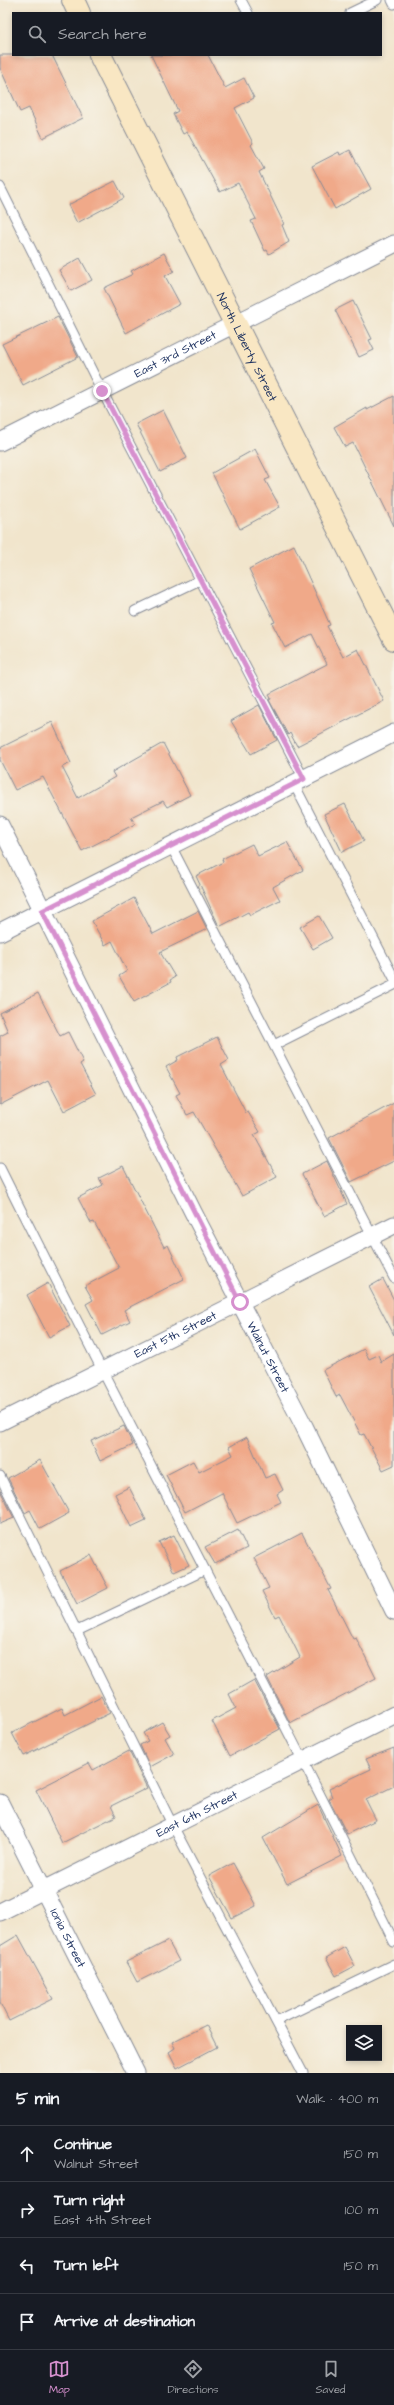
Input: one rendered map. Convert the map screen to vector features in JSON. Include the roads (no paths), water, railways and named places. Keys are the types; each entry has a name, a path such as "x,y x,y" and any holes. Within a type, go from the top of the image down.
{"street":[{"path":"73,0 79,12"},
{"name":"North Liberty Street","path":"100,56 394,639"},
{"name":"East 3rd Street","path":"0,442 394,244"},
{"path":"0,932 394,733"},
{"name":"Walnut Street","path":"0,825 42,911 304,1426 394,1611"},
{"name":"East 5th Street","path":"0,1422 394,1225"},
{"name":"East 6th Street","path":"0,1912 394,1715"},
{"name":"Ionia Street","path":"0,1803 136,2073"}],"lane":[{"path":"242,0 248,12"},
{"path":"352,12 377,0"},
{"path":"392,0 394,4"},
{"path":"1,193 200,580 394,978"},
{"path":"135,611 200,580"},
{"path":"171,846 394,1278"},
{"path":"274,1045 394,985"},
{"path":"0,1168 3,1183 304,1760 394,1942"},
{"path":"0,1476 173,1826 303,2073"},
{"path":"77,1631 205,1570"},
{"path":"276,2021 394,1964"}]}
